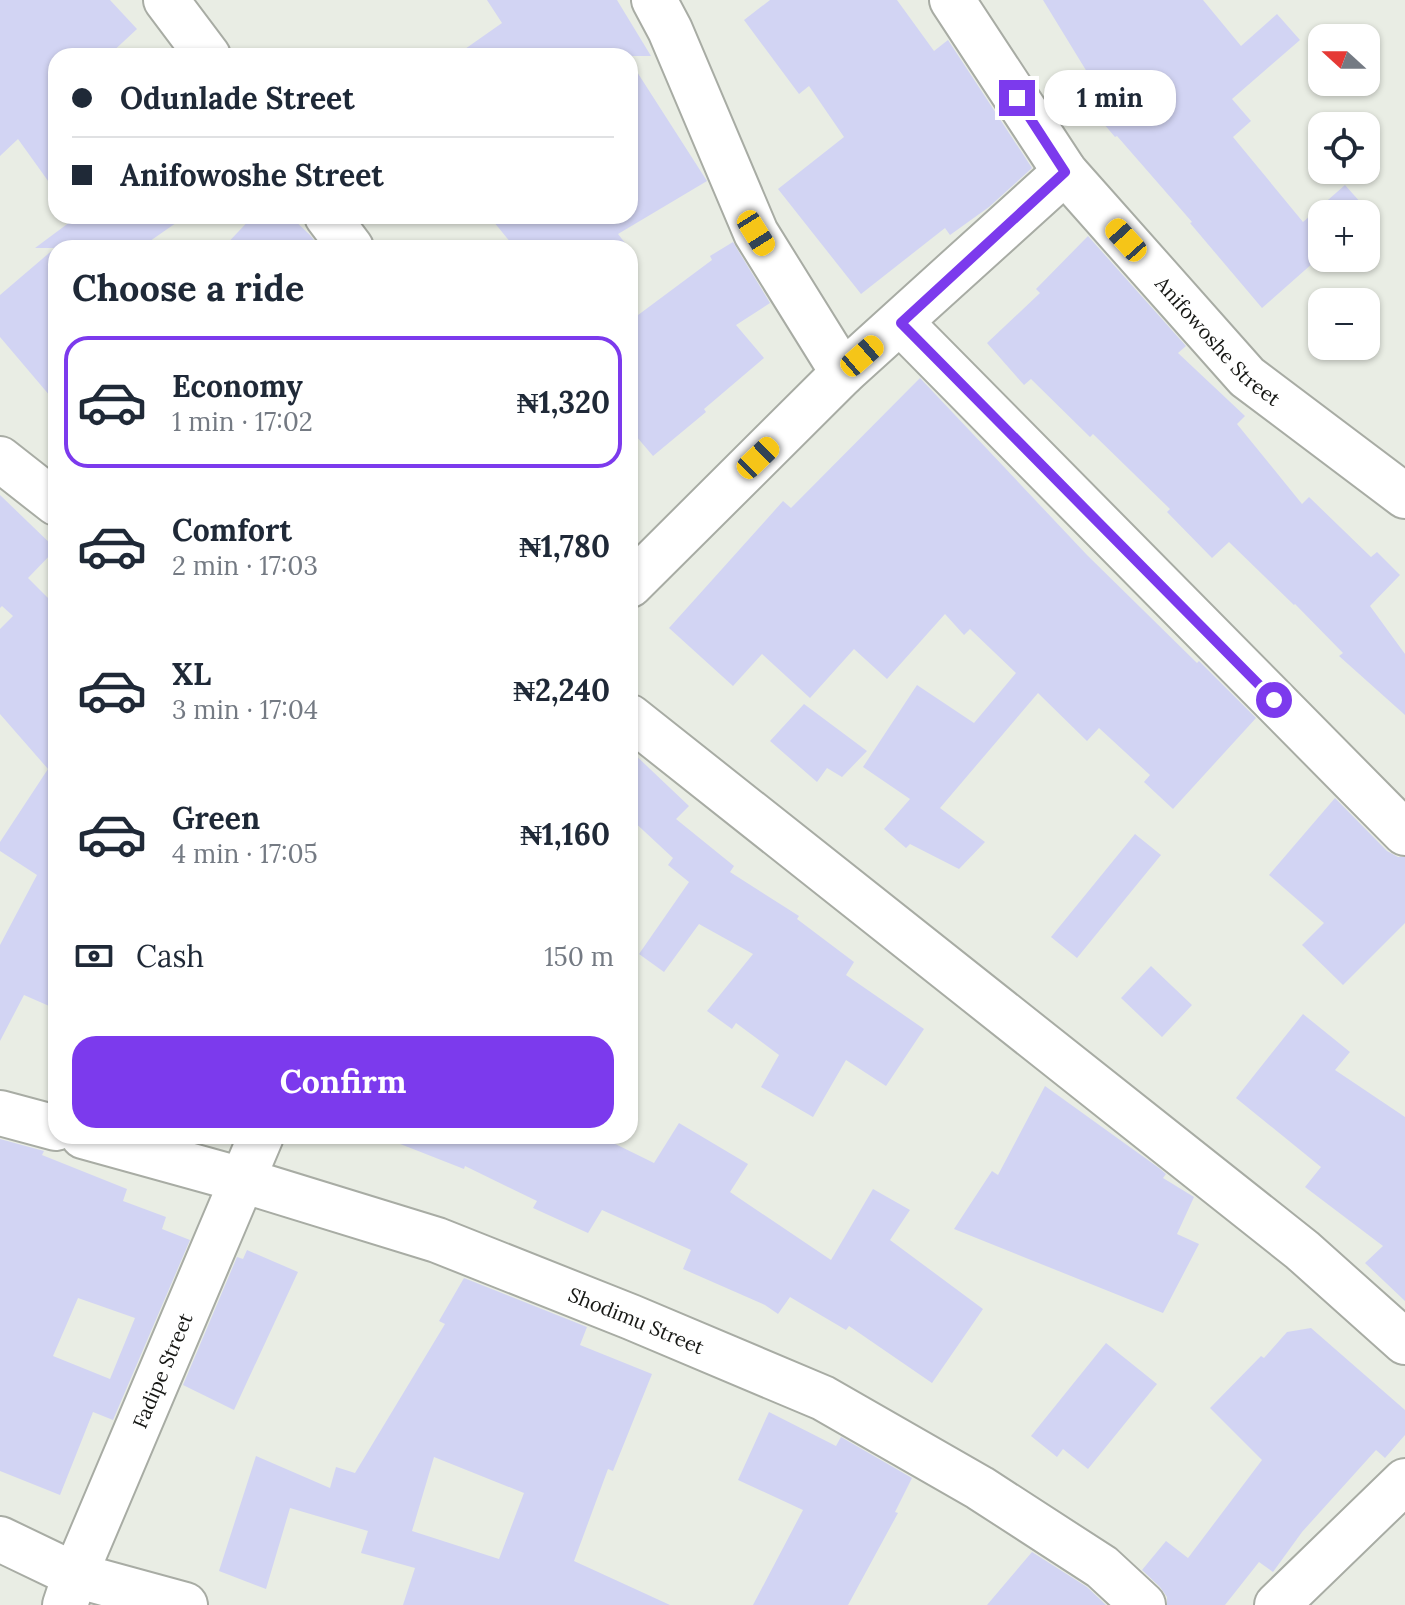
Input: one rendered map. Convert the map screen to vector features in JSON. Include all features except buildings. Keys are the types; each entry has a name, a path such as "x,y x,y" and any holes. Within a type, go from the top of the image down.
{"street":[{"path":"166,0 202,48"},
{"path":"654,0 670,30 756,233 843,373"},
{"name":"Anifowoshe Street","path":"952,0 1065,172 1247,377 1405,496"},
{"path":"638,577 843,373 1065,172"},
{"path":"901,323 1405,833"},
{"path":"0,459 48,497"},
{"path":"638,723 1302,1250 1405,1342"},
{"path":"0,1113 48,1126"},
{"name":"Shodimu Street","path":"112,1144 437,1240 823,1398 980,1488 1102,1567 1143,1605"},
{"name":"Fadipe Street","path":"70,1590 258,1144"},
{"path":"1277,1605 1405,1481"},
{"path":"0,1539 70,1590 185,1605"}],"route":[{"path":"1017,98 1065,172 901,323 1274,700"}]}
